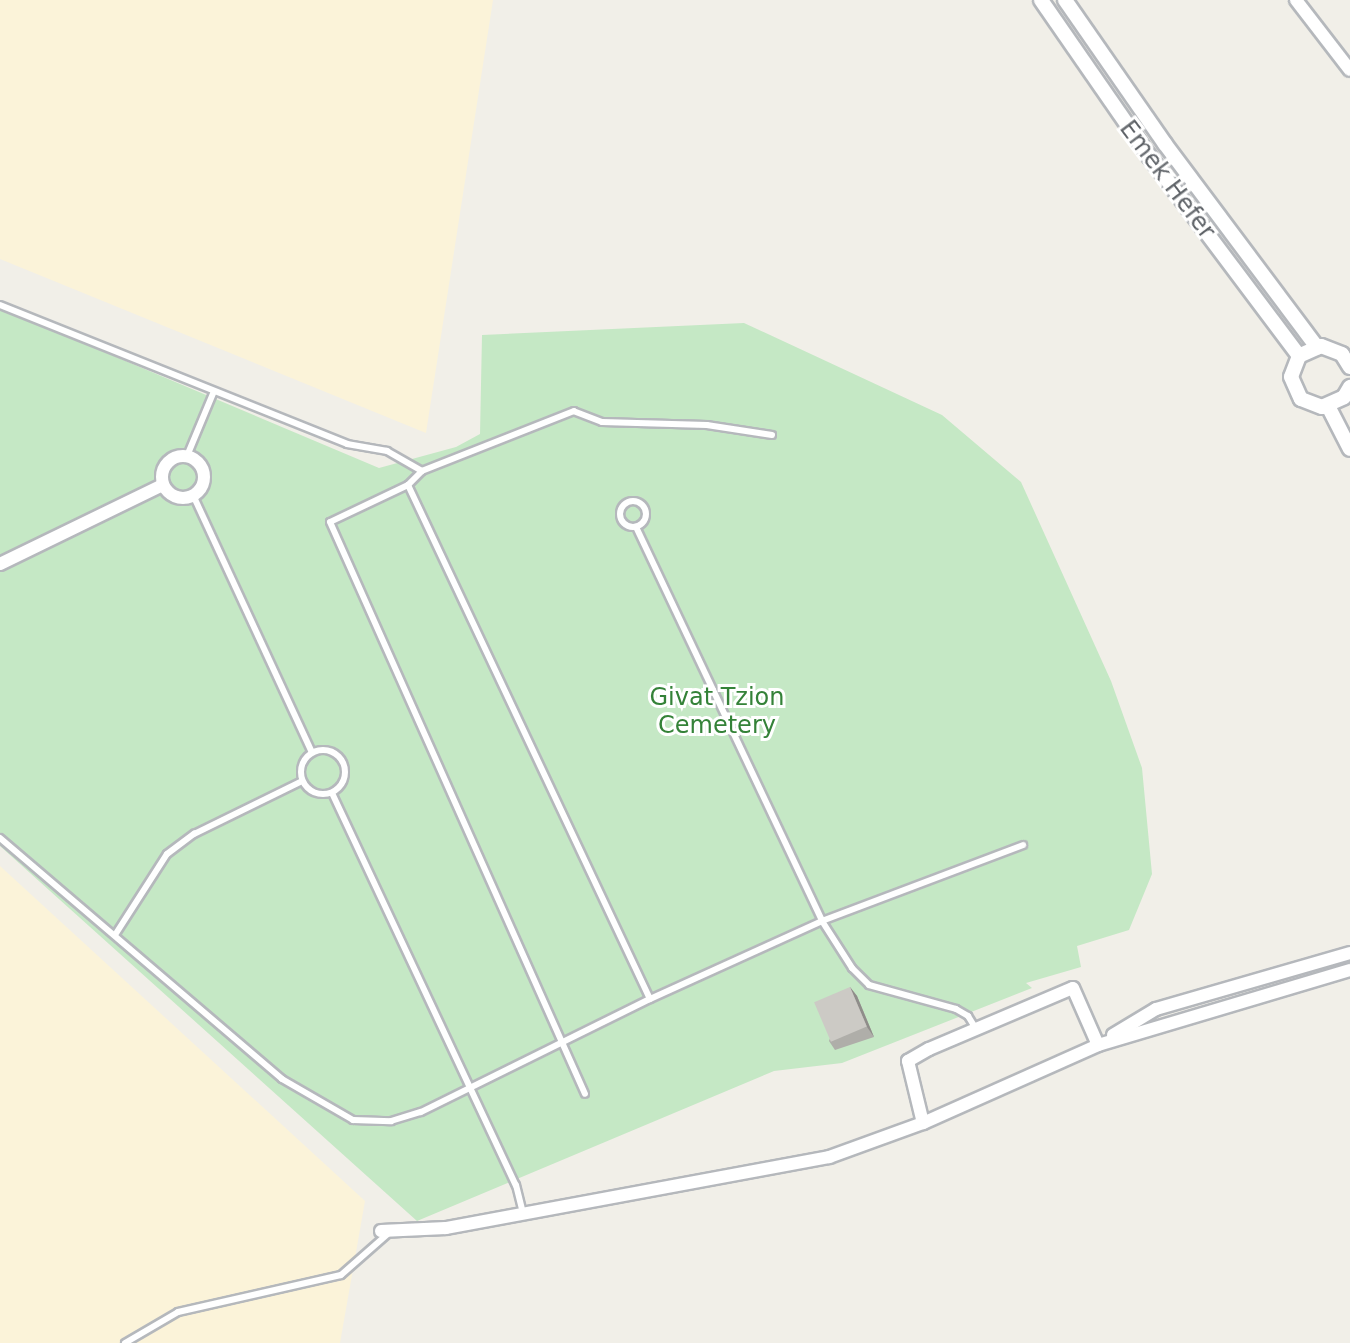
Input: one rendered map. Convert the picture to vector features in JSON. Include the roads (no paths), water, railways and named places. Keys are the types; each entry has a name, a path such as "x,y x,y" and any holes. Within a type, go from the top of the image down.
{"street":[{"name":"Emek Hefer","path":"1041,0 1149,156 1299,356"},
{"name":"Emek Hefer","path":"1065,0 1165,144 1317,347"},
{"path":"1296,0 1350,70"},
{"path":"1347,357 1317,347 1299,356 1291,377 1294,389 1311,405 1328,406 1348,395"},
{"path":"1328,406 1350,449"},
{"path":"187,456 199,463 204,475 193,495 172,495 163,485 167,461 187,456"},
{"path":"0,564 163,485"},
{"path":"1098,1045 1156,1009 1350,953"},
{"path":"386,1231 446,1228 829,1157 923,1123 1098,1045 1350,970"},
{"path":"923,1123 908,1061 976,1029 1073,988 1098,1045"}],"lane":[{"path":"0,305 347,444 387,451 422,471"},
{"path":"187,456 214,391"},
{"path":"585,1094 330,523 408,485 422,471 574,411 602,422 707,425 772,435"},
{"path":"408,485 650,999"},
{"path":"193,495 312,752"},
{"path":"630,502 641,504 646,510 643,522 636,527 627,525 620,515 630,502"},
{"path":"636,527 822,921 852,968 869,985 956,1009 968,1016 976,1029"},
{"path":"326,750 343,763 342,783 332,793 314,793 302,781 300,768 312,752 326,750"},
{"path":"115,935 167,854 194,834 302,781"},
{"path":"332,793 516,1185 523,1214"},
{"path":"0,838 282,1079 353,1121 391,1121 471,1090 650,999 822,921 1023,845"},
{"path":"125,1343 178,1312 341,1275 386,1231"}],"park label":[{"name":"Givat Tzion Cemetery","path":"717,712"}]}
